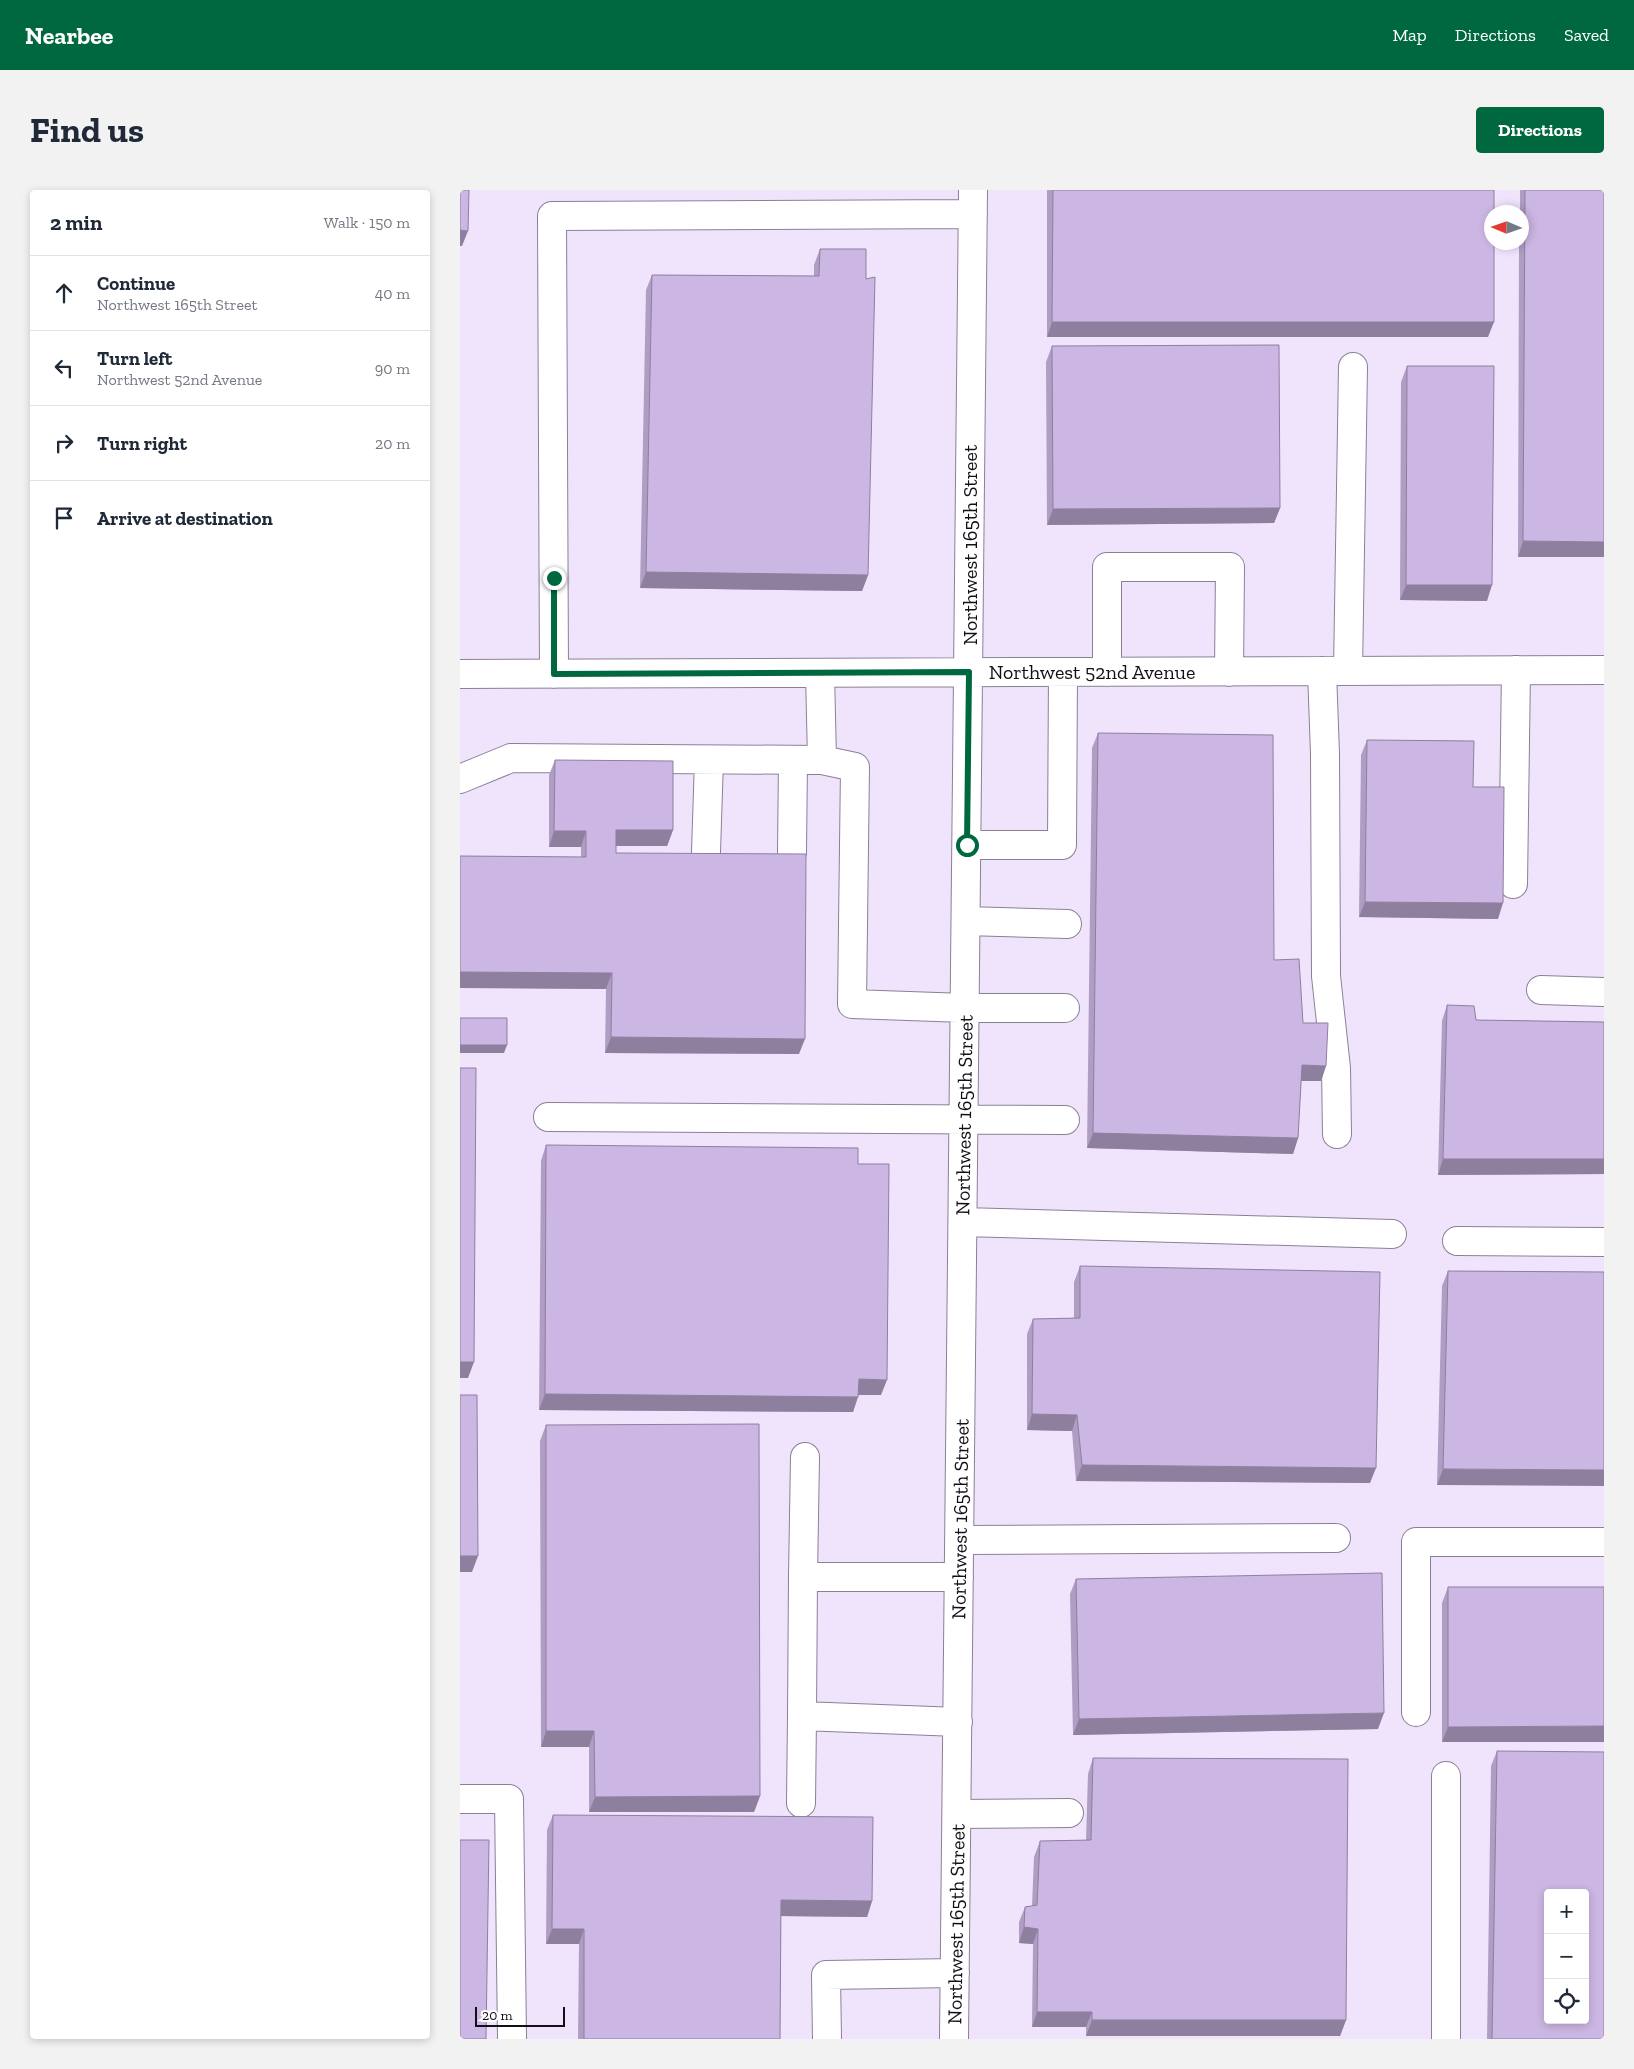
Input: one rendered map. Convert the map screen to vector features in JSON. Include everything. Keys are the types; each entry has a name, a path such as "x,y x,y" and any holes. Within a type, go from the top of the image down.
{"street":[{"name":"Northwest 165th Street","path":"954,2039 973,202"},
{"path":"554,674 552,216 973,202"},
{"path":"1337,1134 1336,1068 1326,976 1325,754 1335,671 1353,367"},
{"path":"1106,672 1107,566 1230,567 1230,672"},
{"path":"1513,884 1516,670"},
{"name":"Northwest 52nd Avenue","path":"460,674 1604,670"},
{"path":"967,845 1062,845 1062,672"},
{"path":"820,673 822,760"},
{"path":"460,778 511,758 822,760 855,766 852,1004 965,1008 1065,1008"},
{"path":"706,852 709,760"},
{"path":"792,852 793,760"},
{"path":"966,921 1067,924"},
{"path":"1541,990 1604,992"},
{"path":"548,1117 1065,1120"},
{"path":"963,1222 1392,1234"},
{"path":"1458,1241 1604,1242"},
{"path":"801,1803 802,1577 805,1457"},
{"path":"960,1540 1336,1538"},
{"path":"1416,1712 1416,1542 1604,1542"},
{"path":"802,1577 960,1577"},
{"path":"802,1716 958,1722"},
{"path":"1446,1776 1446,2039"},
{"path":"460,1799 510,1799 512,2039"},
{"path":"957,1814 1069,1813"},
{"path":"827,2039 826,1975 955,1973"}],"building":[{"path":"460,190 469,190 468,231 460,230"},
{"path":"1053,190 1494,190 1494,205 1484,205 1484,250 1494,250 1494,322 1052,322"},
{"path":"1525,190 1604,190 1604,542 1523,541 1525,250 1529,250 1529,205 1525,205"},
{"path":"820,249 866,249 866,279 875,277 868,575 646,572 652,275 819,276"},
{"path":"1279,345 1280,508 1053,509 1052,346"},
{"path":"1407,366 1494,366 1492,585 1406,585"},
{"path":"1098,733 1273,735 1274,960 1299,959 1303,1023 1328,1023 1326,1066 1302,1065 1298,1138 1093,1133"},
{"path":"1367,740 1474,741 1473,787 1504,787 1503,903 1365,902"},
{"path":"555,760 673,761 673,830 616,830 616,853 806,854 805,1039 611,1037 612,973 460,972 460,856 586,857 586,831 554,831"},
{"path":"1447,1005 1474,1006 1476,1020 1604,1022 1604,1159 1443,1159"},
{"path":"460,1018 507,1018 507,1045 460,1045"},
{"path":"460,1068 476,1068 474,1362 460,1362"},
{"path":"546,1145 858,1148 858,1164 889,1164 887,1380 859,1379 858,1397 545,1394"},
{"path":"1080,1266 1380,1272 1376,1468 1082,1465 1077,1415 1032,1414 1033,1319 1080,1318"},
{"path":"1448,1271 1604,1272 1604,1470 1443,1469"},
{"path":"460,1395 477,1395 478,1556 460,1556"},
{"path":"759,1424 760,1796 595,1797 594,1731 546,1731 546,1425"},
{"path":"1382,1573 1384,1713 1079,1719 1076,1579"},
{"path":"1448,1587 1604,1587 1604,1726 1448,1727"},
{"path":"1497,1751 1604,1752 1604,2039 1492,2039"},
{"path":"1093,1758 1348,1759 1346,2020 1092,2020 1092,2012 1037,2012 1038,1929 1024,1927 1025,1907 1037,1905 1040,1841 1091,1840"},
{"path":"553,1815 873,1817 872,1901 781,1900 780,2039 584,2039 584,1929 552,1929"},
{"path":"460,1840 489,1840 486,2039 460,2039"}],"route":[{"path":"554,578 554,674 969,672 967,845"}]}
